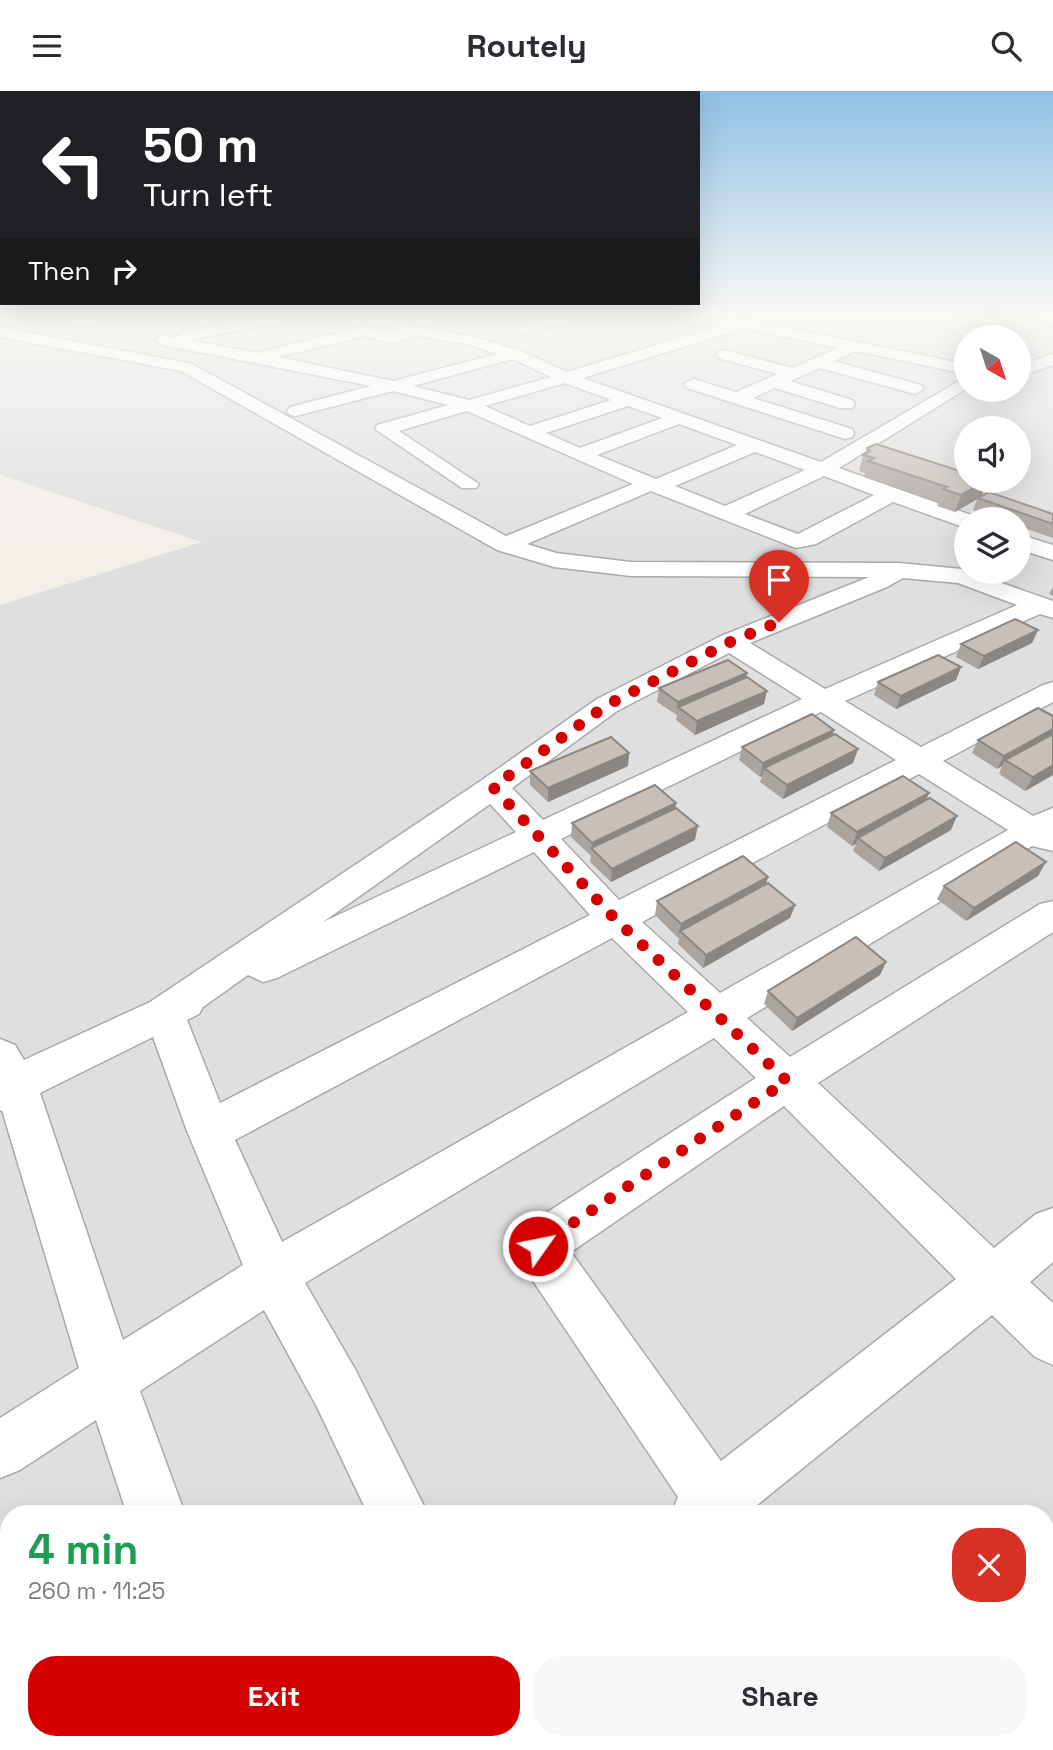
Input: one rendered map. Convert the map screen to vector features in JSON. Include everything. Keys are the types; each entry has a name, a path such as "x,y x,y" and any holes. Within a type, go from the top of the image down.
{"street":[{"path":"235,394 505,545 554,560 631,569 899,570 962,576 1046,607"},
{"path":"296,411 361,394"},
{"path":"427,394 468,405 579,455 796,541 808,539 892,494"},
{"path":"469,484 384,429 508,394"},
{"path":"607,394 954,517"},
{"path":"731,394 845,433"},
{"path":"740,397 746,394"},
{"path":"815,394 846,404"},
{"path":"726,514 823,469 946,394"},
{"path":"530,432 625,401"},
{"path":"579,455 677,419"},
{"path":"505,545 754,445"},
{"path":"1031,545 1053,553"},
{"path":"164,1013 493,787 607,705 730,642 878,582 899,570"},
{"path":"153,1505 5,1078 164,1013 540,837 823,700 1046,607"},
{"path":"730,642 920,761 1046,831"},
{"path":"209,1131 1053,691"},
{"path":"493,787 615,919 995,1280 1053,1339"},
{"path":"0,1450 272,1275 716,1016 1046,831"},
{"path":"707,1505 538,1246 787,1081 1053,913"},
{"path":"164,1013 209,1131 272,1275 336,1388 394,1505"},
{"path":"711,1505 1053,1231"}],"shaded area":[{"path":"0,394 954,394 954,403 1031,403 1031,394 1053,394 1053,1505 0,1505 0,605 202,542 0,475"}],"building":[{"path":"876,444 954,469 954,493 943,489 947,487 868,461 874,458 863,455 870,451 867,448"},
{"path":"992,493 1053,514 1053,524 1031,516 1031,507 1004,507 978,498"},
{"path":"1015,619 1038,630 984,656 961,644"},
{"path":"938,655 961,667 901,696 878,682"},
{"path":"728,660 747,673 678,702 659,688"},
{"path":"747,677 767,691 697,721 678,707"},
{"path":"1038,708 1053,716 1053,729 1004,756 978,740"},
{"path":"812,714 834,730 763,763 742,747"},
{"path":"835,734 858,749 787,785 764,768"},
{"path":"1053,734 1053,765 1033,777 1005,760"},
{"path":"611,737 629,753 548,788 530,771"},
{"path":"903,776 929,793 857,832 831,813"},
{"path":"655,785 676,803 592,843 572,823"},
{"path":"930,798 957,816 885,858 858,838"},
{"path":"676,808 698,826 612,869 591,848"},
{"path":"1016,842 1046,862 974,908 944,886"},
{"path":"743,856 768,877 681,924 657,901"},
{"path":"768,883 795,905 706,955 680,931"},
{"path":"856,937 886,962 797,1018 768,991"}],"route":[{"path":"538,1246 787,1081 615,919 493,787 607,705 730,642 779,622"}]}
